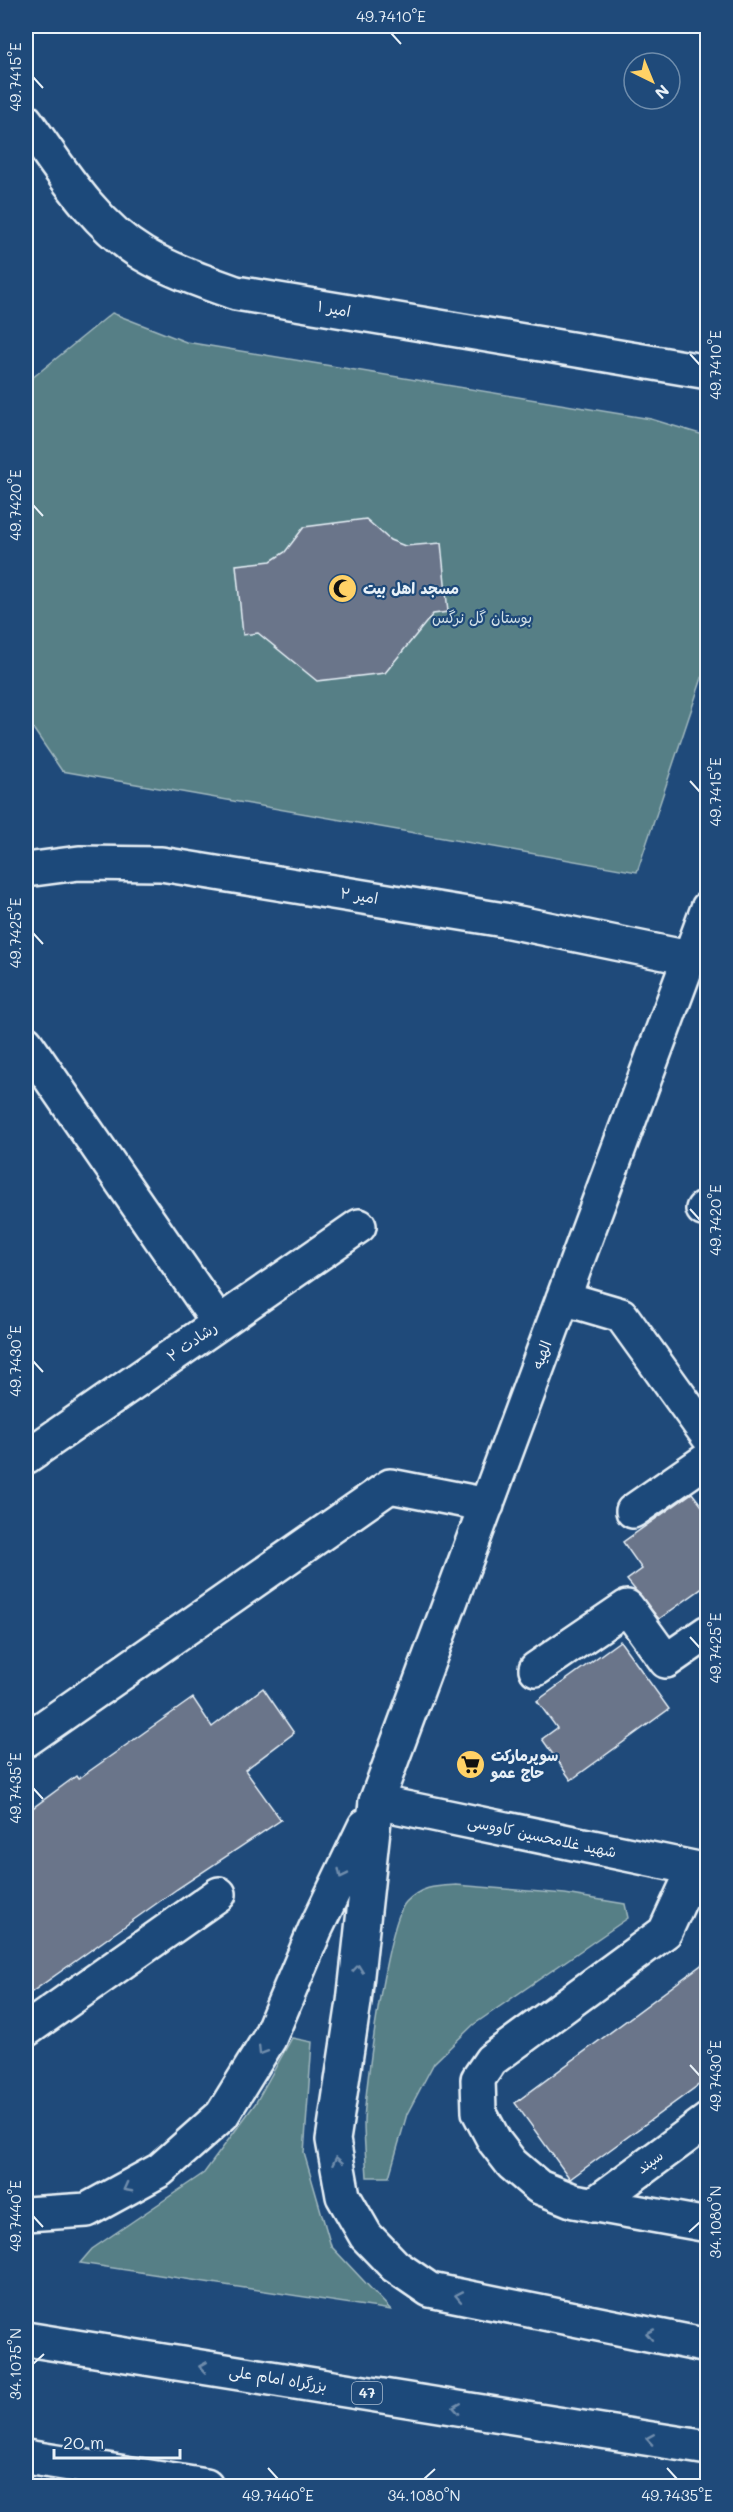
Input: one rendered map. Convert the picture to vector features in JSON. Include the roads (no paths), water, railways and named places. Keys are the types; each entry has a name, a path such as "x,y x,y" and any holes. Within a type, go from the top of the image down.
{"main road":[{"name":"امیر ۱","path":"26,121 104,224 142,254 192,277 236,293 708,372"},
{"name":"امیر ۲","path":"26,870 79,863 160,864 504,920 689,958"},
{"name":"الهیه","path":"376,1802 708,908"},
{"path":"26,1042 219,1323"},
{"name":"رشادت ۲","path":"26,1457 358,1226"},
{"path":"563,1298 621,1315 702,1417"},
{"path":"633,1511 708,1458"},
{"path":"26,1740 390,1486 487,1505"},
{"path":"536,1669 627,1607 666,1661 708,1632"},
{"path":"26,2214 87,2210 160,2170 222,2115 269,2039 315,1930 376,1802"},
{"path":"376,1802 354,2002 333,2140 343,2196 366,2236 395,2266 430,2290 708,2346"},
{"name":"شهید غلامحسین کاووسی","path":"376,1802 701,1870"},
{"path":"701,1870 665,1932 491,2060 478,2079 479,2112 495,2142 512,2164 539,2187 574,2201 708,2225"},
{"path":"26,2030 219,1894"},
{"name":"سپند","path":"593,2205 708,2120"},
{"name":"بزرگراه امام علی","path":"26,2339 708,2448"},
{"path":"26,2457 206,2487"}],"place":[{"name":"مسجد اهل بیت","path":"342,589"},
{"name":"سوپرمارکت حاج عمو","path":"470,1765"}],"park label":[{"name":"بوستان گل نرگس","path":"482,618"}]}
